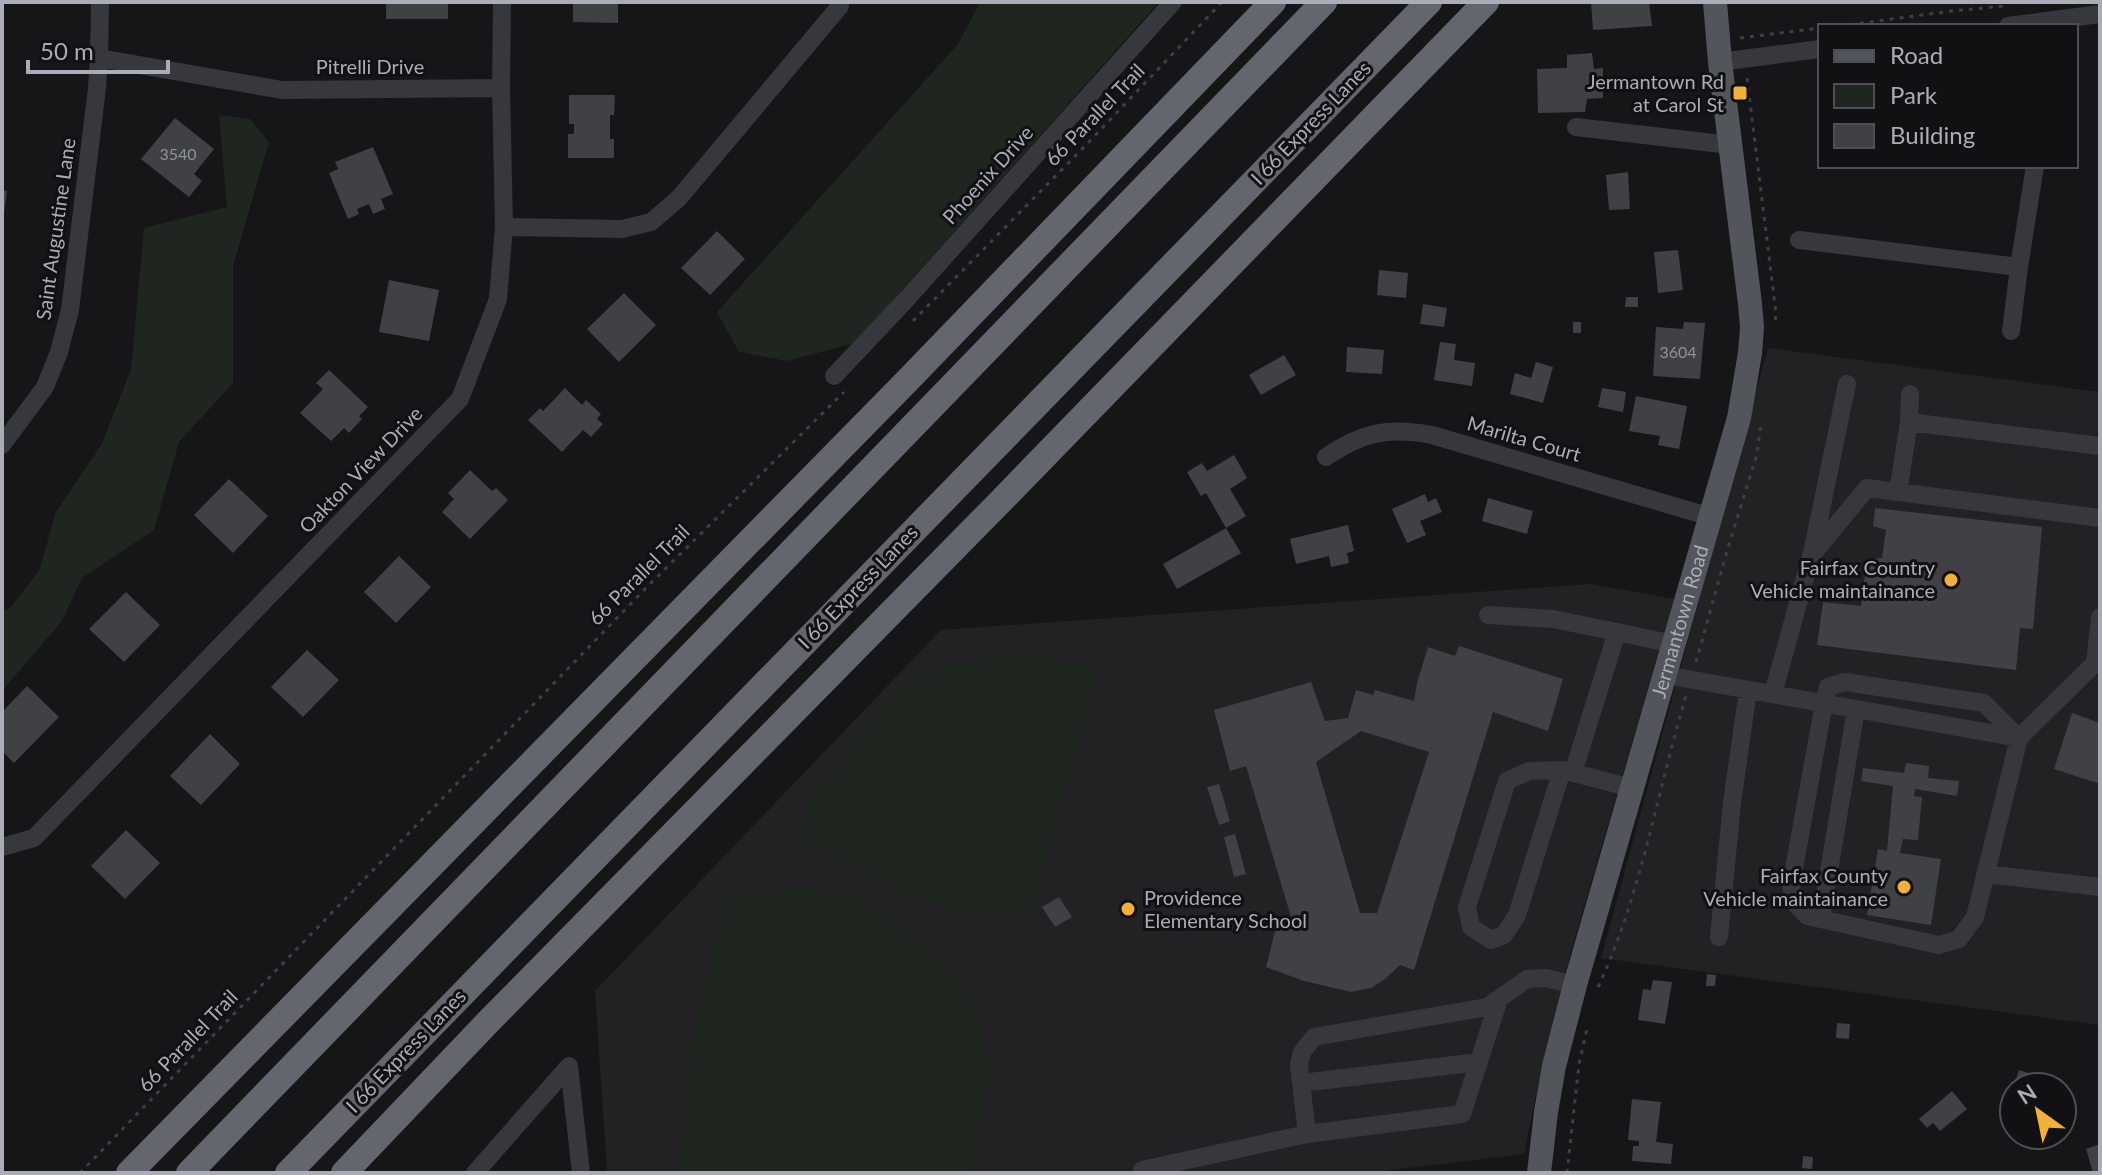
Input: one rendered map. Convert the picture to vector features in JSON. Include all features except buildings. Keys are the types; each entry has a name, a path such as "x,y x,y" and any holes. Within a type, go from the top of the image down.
{"highway":[{"path":"129,1173 907,381 1273,2"},
{"path":"189,1173 1324,2"},
{"name":"I 66 Express Lanes","path":"288,1173 1429,2"},
{"path":"344,1173 1486,2"}],"main road":[{"name":"Jermantown Road","path":"1701,2 1720,62"},
{"name":"Jermantown Road","path":"1539,1173 1554,1066 1575,985 1711,517 1739,418 1747,377 1751,340 1750,304 1715,2"}],"street":[{"name":"Saint Augustine Lane","path":"2,445 45,387 59,352 70,310 99,58 100,2"},
{"name":"Oakton View Drive","path":"2,847 34,838 460,399 498,299 504,227 502,2"},
{"name":"Phoenix Drive","path":"839,384 903,303 1173,2"},
{"path":"504,227 622,229 651,222 679,198 840,6"},
{"path":"2029,24 2100,14"},
{"path":"1720,62 1818,49"},
{"name":"Pitrelli Drive","path":"99,58 282,90 501,88"},
{"path":"1576,127 1730,145"},
{"path":"2011,331 2035,168"},
{"path":"1799,240 2019,267"},
{"path":"1773,694 1811,556 1847,384"},
{"path":"1898,492 1909,422 1910,394"},
{"path":"1909,422 2100,446"},
{"name":"Marilta Court","path":"1326,457 1360,438 1409,431 1432,435 1711,517"},
{"path":"1811,556 1867,488 2100,518"},
{"path":"1488,615 1553,619 1673,644"},
{"path":"2019,738 1984,703 1845,682 1828,687 1791,885 1794,902 1807,916 1939,945 1959,939 1975,917 2019,738 2095,663 2099,627"},
{"path":"1617,632 1568,771 1517,915 1504,935 1491,940 1471,927 1467,907 1507,781 1529,771 1568,771 1632,788"},
{"path":"1665,675 2019,738"},
{"path":"1719,937 1732,803 1748,690"},
{"path":"1919,720 1922,694"},
{"path":"1821,919 1856,709"},
{"path":"1985,874 2100,887"},
{"path":"1307,1134 1299,1065 1302,1052 1314,1037 1487,1007 1527,979 1546,978 1575,985"},
{"path":"1142,1170 1307,1134 1462,1114 1499,999"},
{"path":"1301,1083 1479,1062"},
{"path":"475,1173 569,1066 581,1173"}],"path":[{"name":"66 Parallel Trail","path":"910,324 1222,2"},
{"path":"1855,24 2010,6"},
{"path":"1740,38 1818,28"},
{"name":"66 Parallel Trail","path":"80,1173 839,384"}],"shaded area":[{"path":"1768,348 2100,392 2100,1025 1601,958"},
{"name":"Providence Elementary School","path":"1591,584 1674,599 1573,944 1542,1066 1524,1154 1367,1173 607,1173 595,991 941,630"}],"green space":[{"path":"980,2 1159,2 855,343 787,361 739,352 717,312 958,44"},
{"path":"219,115 250,119 269,142 233,266 233,383 179,442 154,530 82,578 62,621 2,691 2,611 10,608 39,571 56,512 102,444 131,369 144,228 227,207"},
{"path":"1043,657 1099,670 1032,906 1017,913 931,905 792,834 803,819 813,795 902,692 954,662"},
{"path":"799,888 844,893 888,919 952,974 971,1002 985,1042 988,1076 974,1170 955,1173 680,1173 688,1058 724,904 741,897"}],"place":[{"name":"Jermantown Rd at Carol St","path":"1740,93"},
{"name":"Fairfax Country Vehicle maintainance","path":"1951,580"},
{"name":"Fairfax County Vehicle maintainance","path":"1904,887"},
{"name":"Providence Elementary School","path":"1128,909"}]}
